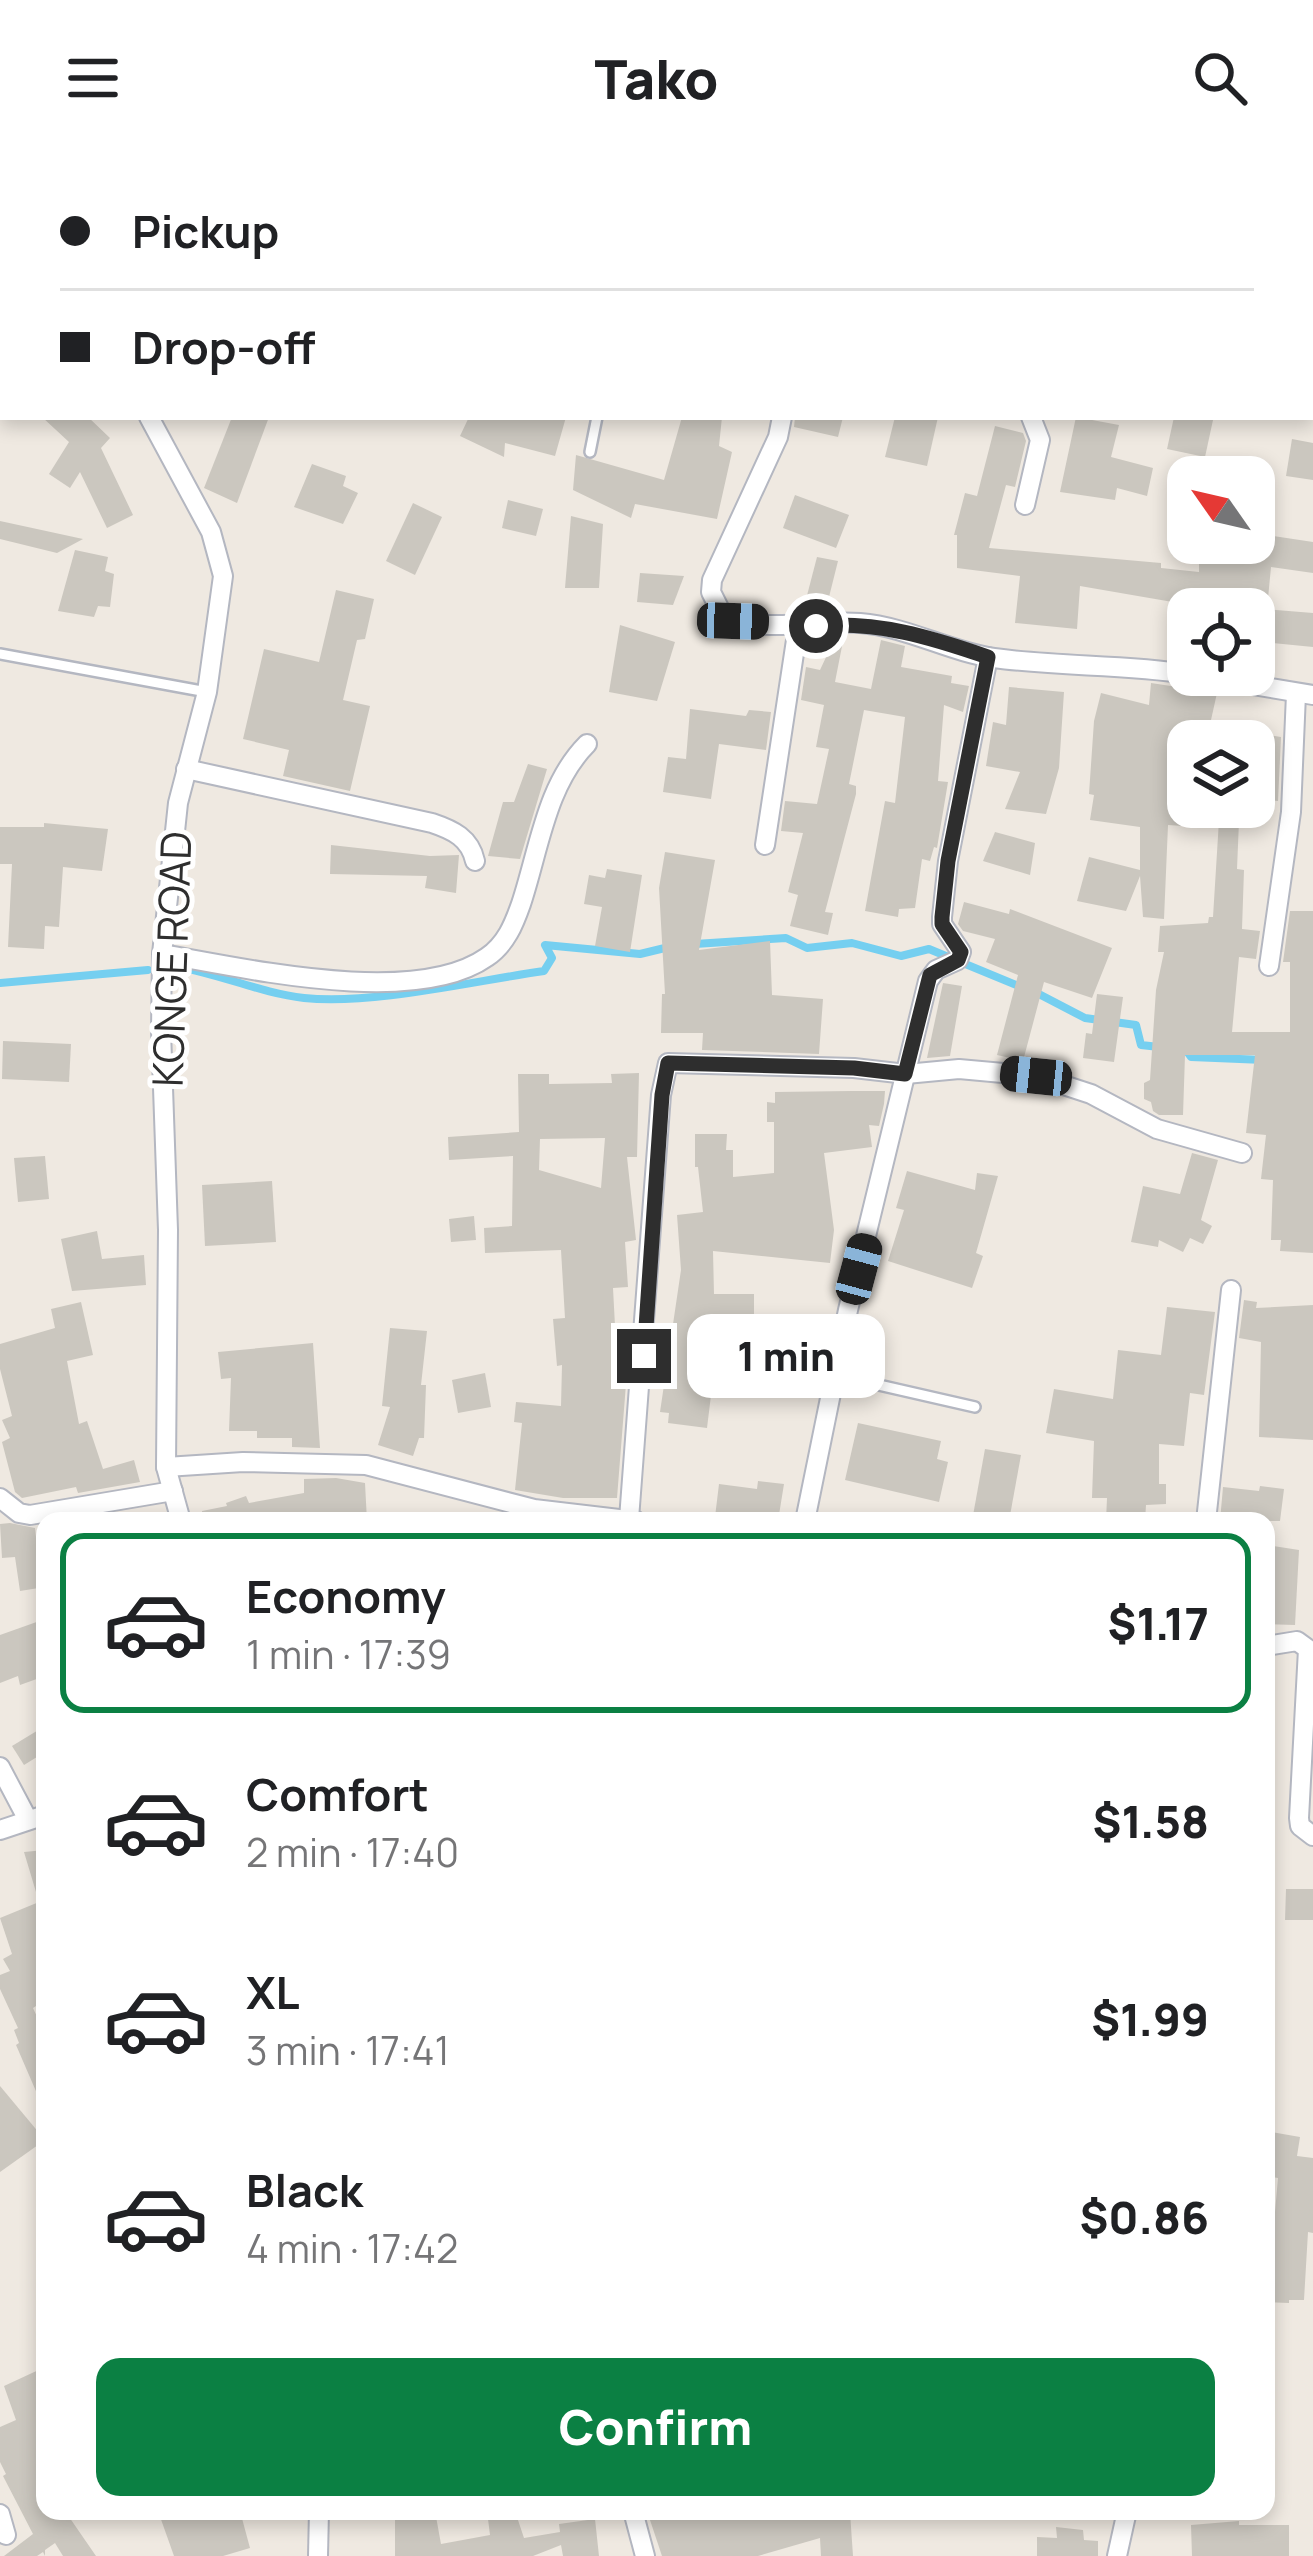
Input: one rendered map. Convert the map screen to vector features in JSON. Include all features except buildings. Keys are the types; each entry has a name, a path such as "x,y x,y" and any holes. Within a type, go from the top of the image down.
{"street":[{"name":"KONGE ROAD","path":"151,420 211,532 220,558 223,598 168,864 162,955 168,1229 166,1467 179,1512"},
{"path":"781,420 765,466 716,567 711,592 722,616 798,627 857,622 920,634 988,657 1167,671"},
{"path":"1025,505 1040,440 1032,420"},
{"path":"765,845 798,627"},
{"path":"807,1512 930,975 958,960 961,952 942,917 948,861 988,657"},
{"path":"1269,966 1304,694"},
{"path":"162,955 332,982 433,978 478,963 491,955 514,924 556,787 587,744"},
{"path":"186,769 432,823 463,838 475,861"},
{"path":"633,1512 668,1063 854,1068 905,1074 959,1069 1057,1080 1157,1129 1242,1153"},
{"path":"1207,1512 1231,1290"},
{"path":"166,1467 243,1462 365,1465 526,1512"},
{"path":"48,1512 173,1491"},
{"path":"0,1498 19,1514 36,1514"},
{"path":"1275,1645 1298,1641 1308,1649 1299,1817 1300,1826 1313,1836"},
{"path":"0,1767 36,1817 0,1830"},
{"path":"0,2514 5,2535"},
{"path":"318,2556 320,2520"},
{"path":"635,2520 645,2556"},
{"path":"1117,2556 1125,2520"}],"lane":[{"path":"590,452 596,420"},
{"path":"0,654 207,692"},
{"path":"835,1375 974,1407"}],"waterway":[{"path":"695,944 786,938 807,948 852,943 901,956 929,949 1021,987"},
{"path":"178,967 288,996 361,998 544,971 552,958 545,945 640,954 669,947"},
{"path":"0,983 148,970"},
{"path":"1035,992 1085,1018 1136,1025 1141,1045 1159,1047"},
{"path":"1186,1050 1191,1057 1264,1060"}],"route":[{"path":"644,1356 668,1063 854,1068 905,1074 930,975 950,966 961,952 942,917 948,861 988,657 920,634 857,622 816,626"}]}
